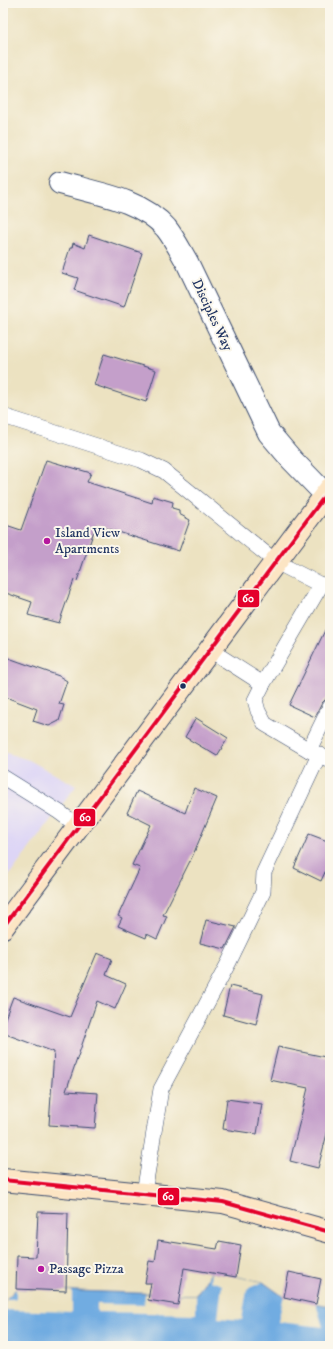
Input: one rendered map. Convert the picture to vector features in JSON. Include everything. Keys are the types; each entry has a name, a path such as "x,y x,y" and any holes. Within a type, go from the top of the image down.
{"main road":[{"path":"3,927 328,492"},
{"path":"3,1180 223,1202 330,1232"}],"street":[{"name":"Disciples Way","path":"60,183 124,201 146,211 165,227 173,237 187,262 269,434 292,460 328,492"}],"lane":[{"path":"3,416 141,460 164,471 276,562 325,585 263,684 255,700 258,711 265,724 319,755"},
{"path":"210,650 263,684"},
{"path":"144,1193 161,1089 229,962 263,892 264,872 319,755 330,707"},
{"path":"3,777 59,812 78,826"}],"shaded area":[{"path":"3,752 29,760 76,786 3,884"}],"water":[{"path":"211,1272 263,1282 284,1297 330,1306 330,1346 3,1346 3,1302 16,1289 196,1295"}],"pier":[{"path":"211,1272 263,1282 247,1289 242,1320 218,1318 222,1285 210,1281"},
{"path":"16,1289 72,1291 72,1312 4,1310 5,1299 16,1299"},
{"path":"145,1294 196,1295 196,1314 97,1312 97,1304 144,1305"},
{"path":"284,1295 317,1301 316,1304 323,1327 278,1322"}],"building":[{"path":"89,235 142,253 124,307 74,290 78,278 62,273 73,243 85,248"},
{"path":"104,354 156,370 146,402 94,385"},
{"name":"Island View Apartments","path":"46,460 91,473 87,482 152,503 153,496 173,502 172,508 179,510 179,514 190,520 179,551 96,525 77,581 74,580 59,623 28,615 32,602 3,592 3,524 21,530"},
{"path":"330,620 330,691 315,717 289,705"},
{"path":"3,656 59,676 67,681 59,704 64,705 59,721 49,726 33,721 37,709 3,696"},
{"path":"196,718 228,738 217,756 185,737"},
{"path":"194,788 217,798 193,855 163,915 167,916 157,939 147,934 146,938 118,926 122,918 118,916 140,868 132,865 151,825 127,813 137,791 185,813"},
{"path":"309,834 330,842 330,861 321,881 294,868"},
{"path":"206,920 236,927 225,949 200,943"},
{"path":"97,953 112,959 106,975 126,984 115,1009 97,1001 66,1091 98,1093 95,1128 49,1125 54,1052 3,1033 3,1024 13,997 70,1017"},
{"path":"230,986 263,994 256,1024 223,1015"},
{"path":"278,1047 330,1058 330,1122 318,1168 290,1161 308,1088 270,1080"},
{"path":"227,1099 262,1104 257,1134 223,1129"},
{"path":"38,1212 68,1213 66,1291 16,1289 17,1256 36,1257"},
{"path":"158,1240 217,1249 219,1241 241,1245 236,1277 184,1268 178,1305 148,1300 151,1283 145,1283 149,1261 155,1262"},
{"path":"289,1272 321,1279 316,1304 284,1297"}],"transit line":[{"name":"60","path":"3,927 330,489"},
{"name":"60","path":"3,1180 223,1202 330,1232"}],"place":[{"name":"Island View Apartments","path":"47,541"},
{"name":"Passage Pizza","path":"41,1269"}]}
